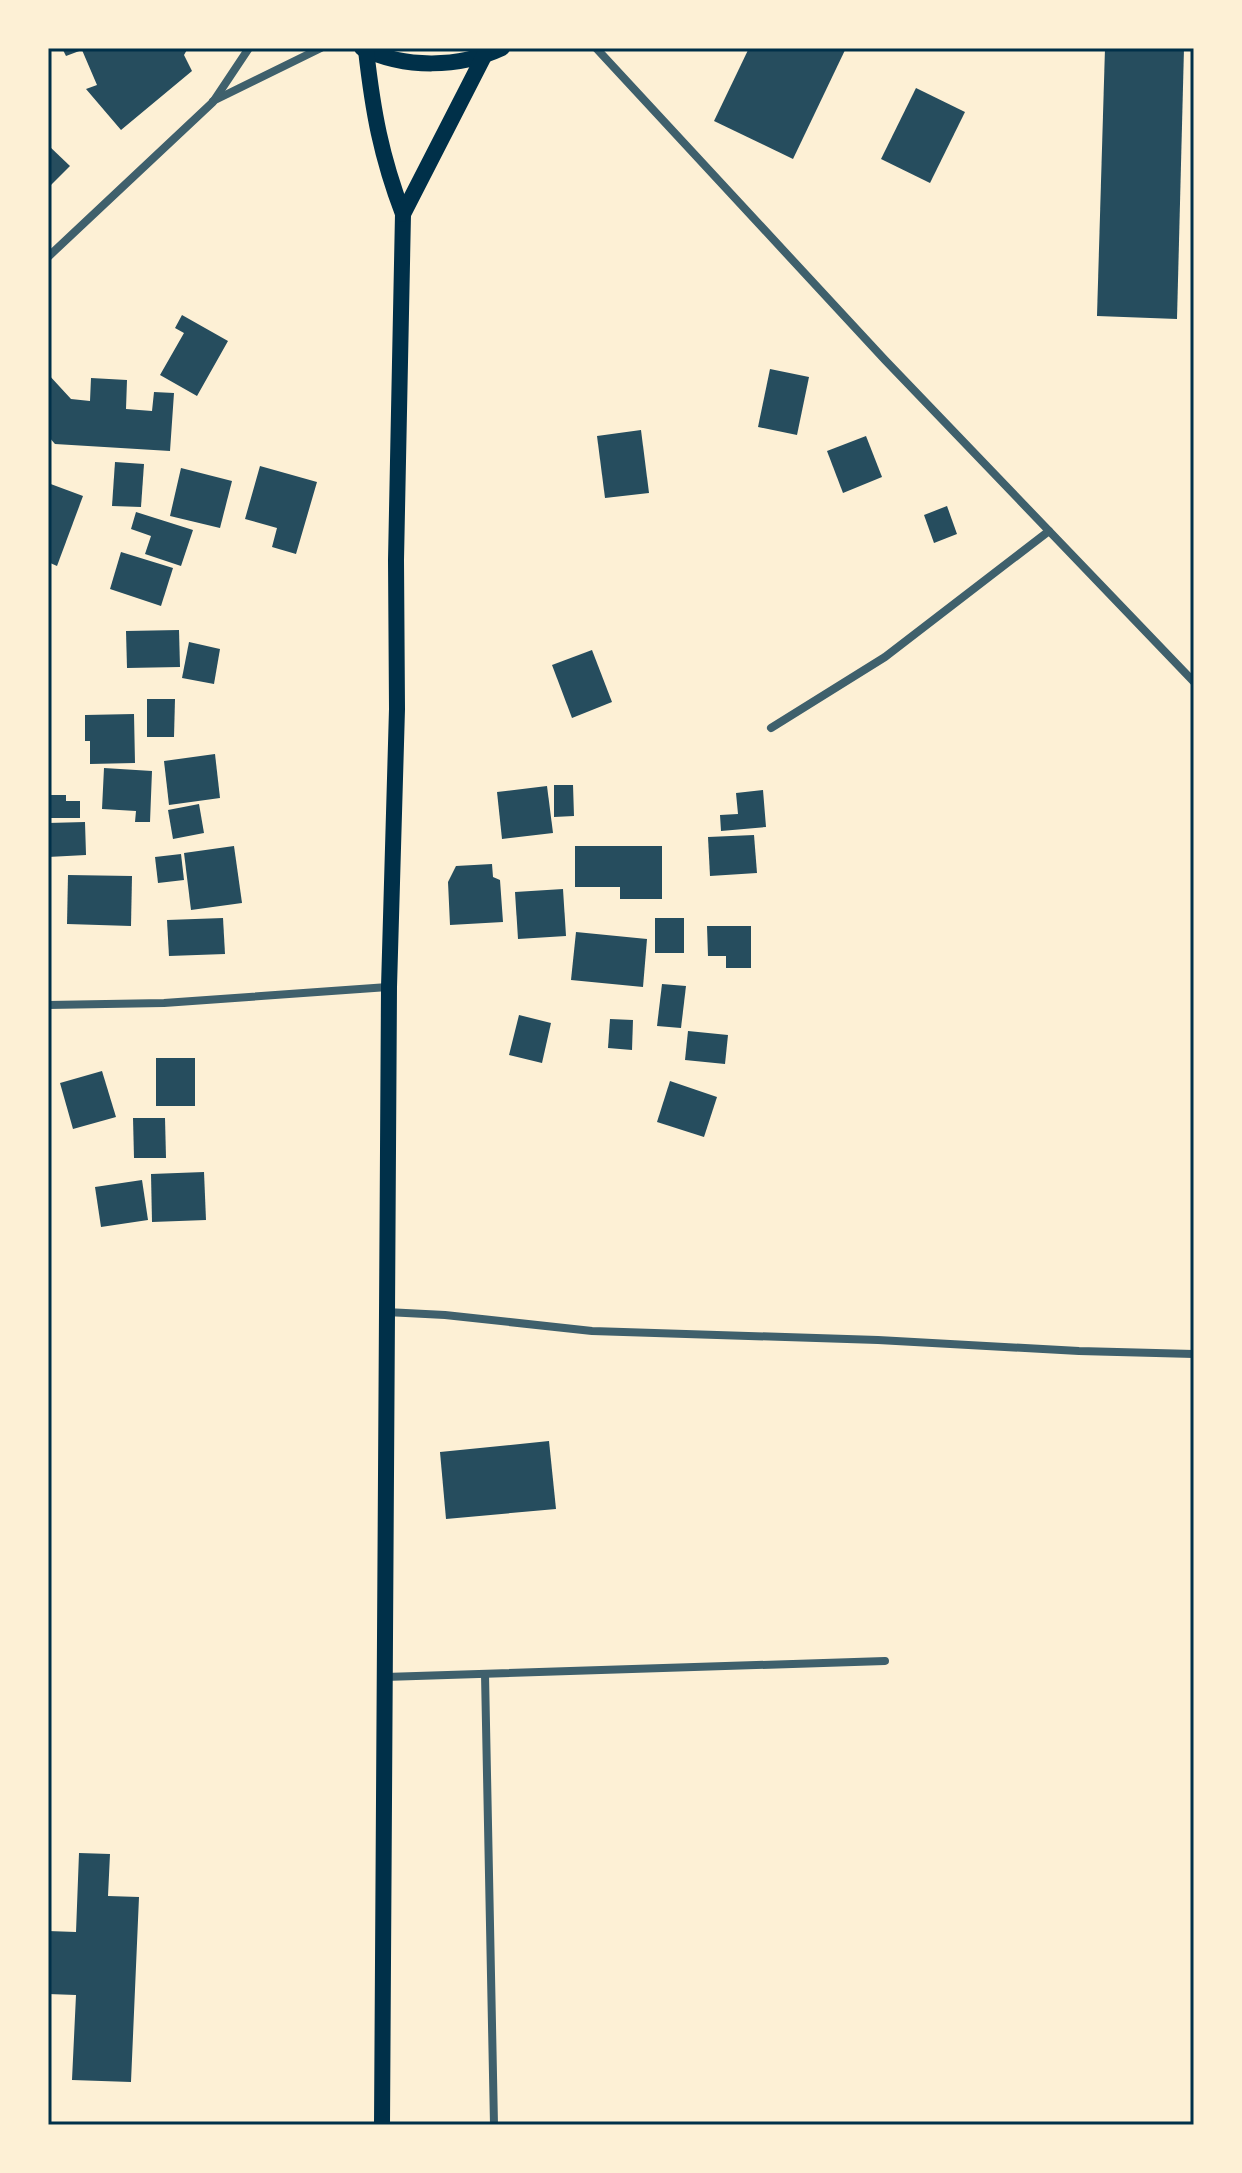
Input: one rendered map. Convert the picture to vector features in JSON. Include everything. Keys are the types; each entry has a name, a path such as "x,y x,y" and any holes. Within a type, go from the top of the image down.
{"main road":[{"path":"382,2125 389,987 397,709 396,560 403,214 385,167 364,49 404,62 444,64 484,56 502,48"},
{"path":"403,214 484,56"}],"street":[{"path":"48,257 213,102 249,48"},
{"path":"213,102 321,48"},
{"path":"596,48 885,360 1194,682"},
{"path":"771,728 885,657 1049,531"},
{"path":"48,1005 164,1003 389,987"},
{"path":"386,1312 445,1315 592,1331 1194,1354"},
{"path":"384,1677 885,1661"},
{"path":"485,1674 494,2125"}],"building":[{"path":"62,48 188,48 184,55 192,71 121,130 86,89 97,85 82,50 66,56"},
{"path":"749,48 846,48 793,159 714,121"},
{"path":"1105,48 1184,48 1177,319 1097,316"},
{"path":"916,88 965,112 930,183 881,159"},
{"path":"48,145 70,166 48,188"},
{"path":"182,315 228,341 197,396 160,375 184,333 175,328"},
{"path":"770,369 809,377 797,435 758,427"},
{"path":"48,374 71,399 90,401 91,378 127,380 126,409 152,411 154,392 174,393 170,451 55,444 48,436"},
{"path":"641,430 649,493 605,498 597,436"},
{"path":"866,436 882,477 843,493 827,451"},
{"path":"115,462 144,464 141,507 112,506"},
{"path":"260,466 317,482 296,554 272,547 277,528 245,519"},
{"path":"181,468 232,481 220,528 170,516"},
{"path":"48,483 83,496 57,566 48,562"},
{"path":"947,506 957,534 934,543 924,515"},
{"path":"136,512 193,530 181,566 145,554 151,536 131,529"},
{"path":"121,552 173,568 161,606 110,589"},
{"path":"179,630 180,667 127,668 126,631"},
{"path":"189,642 220,649 214,684 182,678"},
{"path":"592,650 612,702 572,718 552,665"},
{"path":"147,699 175,699 174,737 147,737"},
{"path":"134,714 135,763 90,764 90,741 85,741 85,715"},
{"path":"215,754 220,798 169,805 164,761"},
{"path":"104,768 152,771 150,822 135,822 136,811 102,809"},
{"path":"554,785 573,785 574,816 554,817"},
{"path":"547,786 553,833 502,839 497,792"},
{"path":"763,790 766,827 721,831 720,815 738,814 736,793"},
{"path":"48,795 66,795 66,801 80,801 80,818 48,818"},
{"path":"199,804 204,833 173,839 168,810"},
{"path":"85,822 86,855 48,857 48,823"},
{"path":"754,835 757,873 710,876 708,837"},
{"path":"234,846 242,903 191,910 184,853"},
{"path":"575,846 662,846 662,899 620,899 620,887 575,887"},
{"path":"181,854 184,880 158,883 155,857"},
{"path":"492,864 493,877 500,880 503,922 450,925 448,882 456,866"},
{"path":"68,875 132,876 131,926 67,924"},
{"path":"563,889 566,936 518,939 515,892"},
{"path":"223,918 225,954 169,956 167,920"},
{"path":"655,918 684,918 684,953 655,953"},
{"path":"707,926 751,926 751,968 726,968 726,956 708,956"},
{"path":"576,932 647,939 643,987 571,980"},
{"path":"662,984 686,986 681,1028 657,1026"},
{"path":"519,1015 551,1023 542,1063 509,1055"},
{"path":"610,1019 633,1020 632,1050 608,1048"},
{"path":"688,1031 728,1035 725,1064 685,1060"},
{"path":"156,1058 195,1058 195,1106 156,1106"},
{"path":"102,1071 116,1117 73,1129 60,1083"},
{"path":"670,1081 717,1097 704,1137 657,1122"},
{"path":"133,1118 165,1118 166,1158 134,1158"},
{"path":"204,1172 206,1220 152,1222 151,1174"},
{"path":"142,1180 148,1220 101,1227 95,1187"},
{"path":"549,1441 556,1509 446,1519 440,1452"},
{"path":"79,1853 110,1854 108,1896 139,1897 131,2082 72,2080 76,1995 48,1994 48,1931 76,1932"}]}
